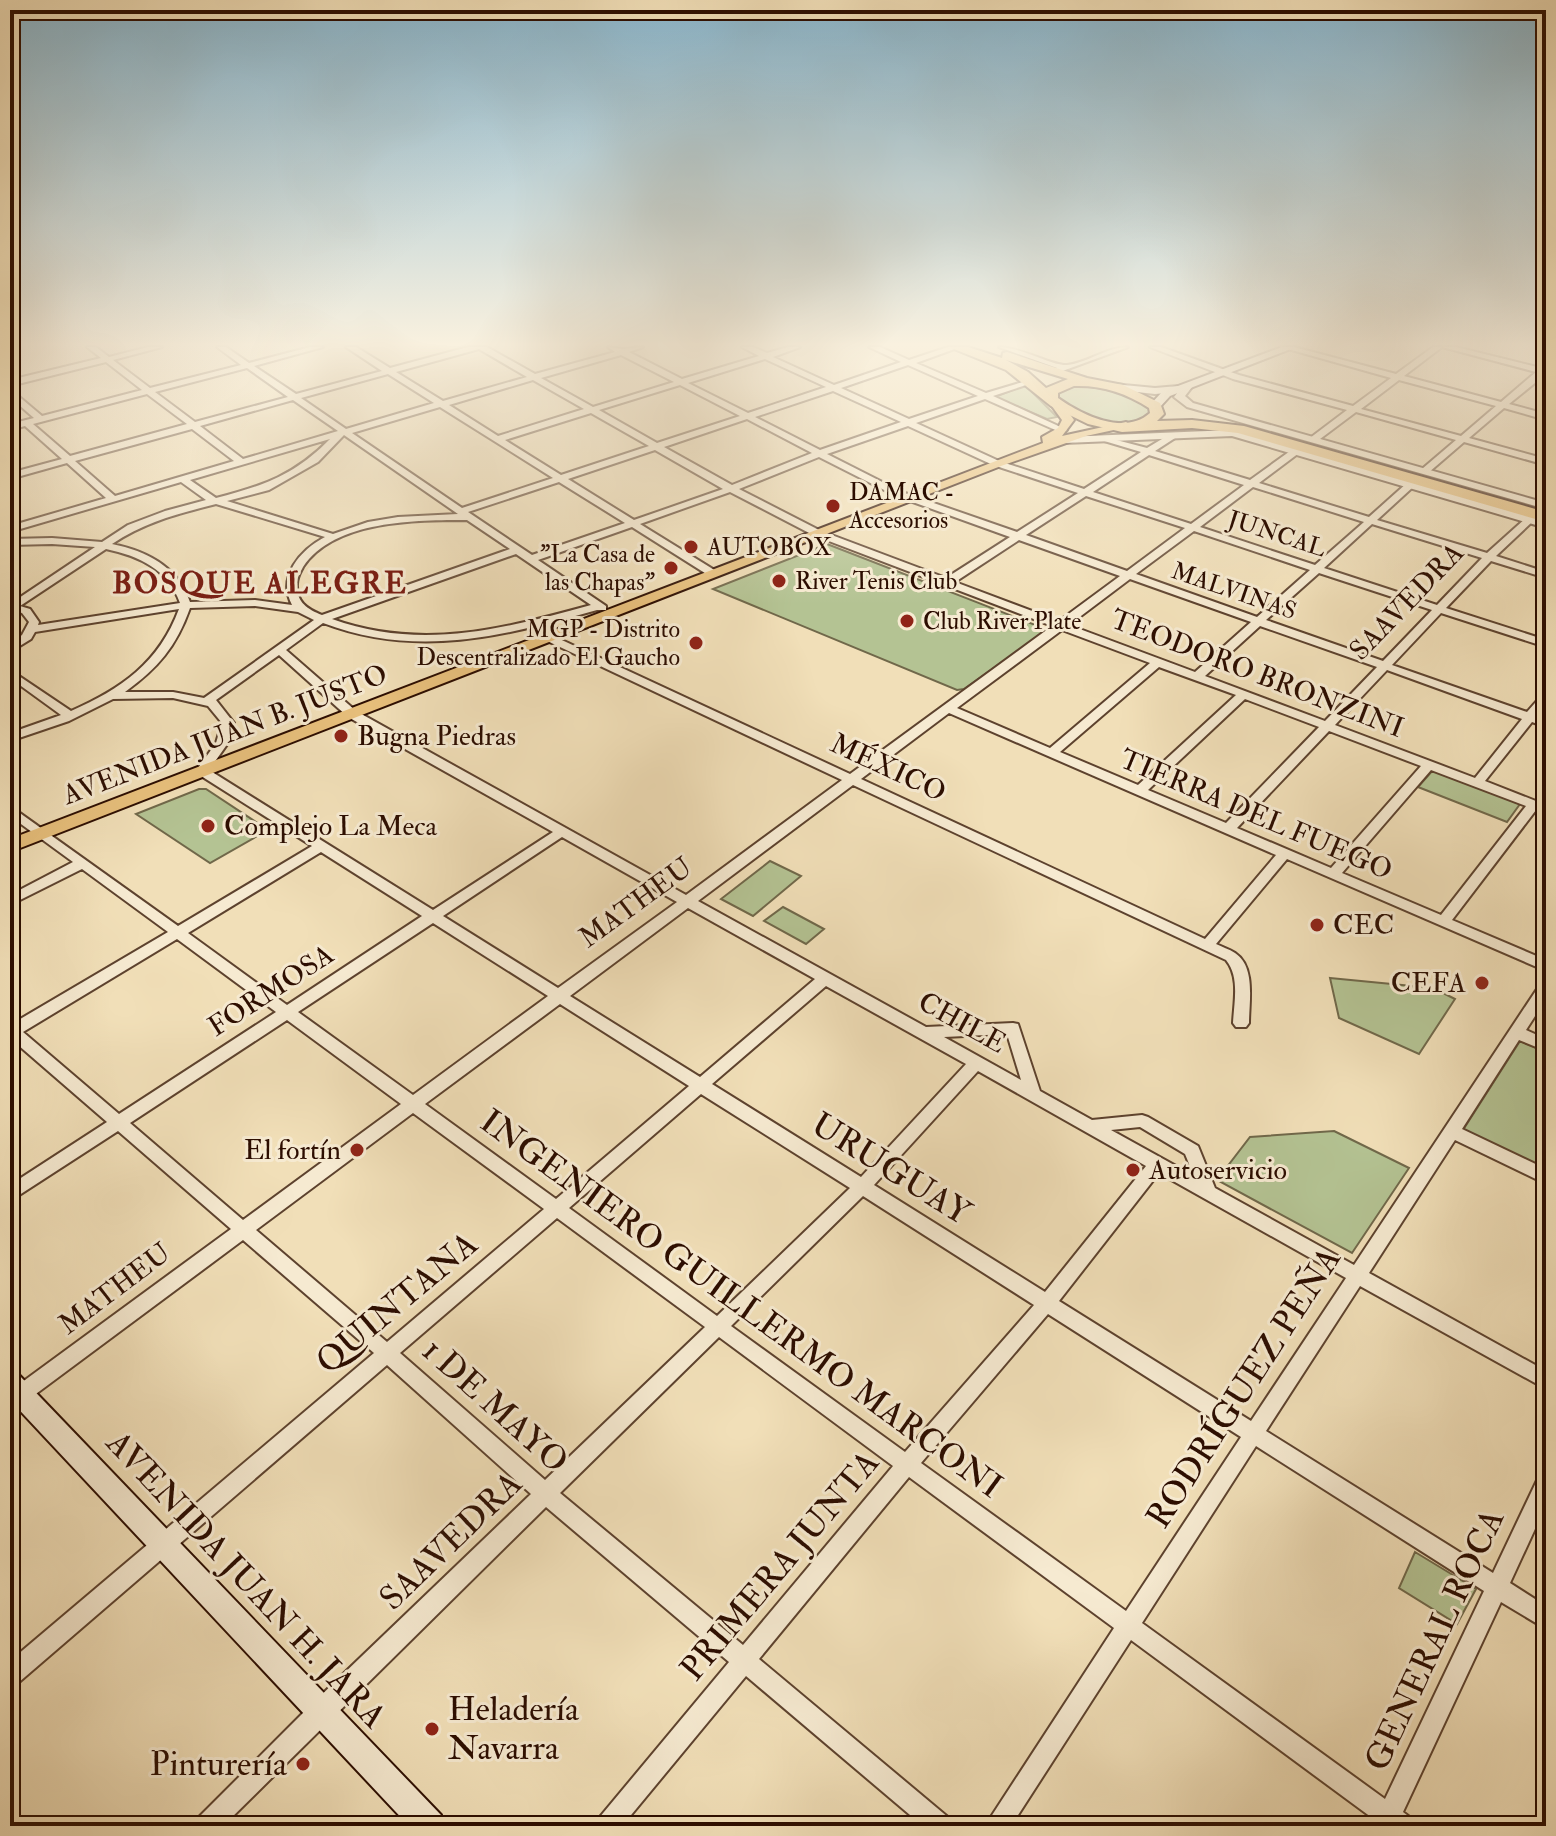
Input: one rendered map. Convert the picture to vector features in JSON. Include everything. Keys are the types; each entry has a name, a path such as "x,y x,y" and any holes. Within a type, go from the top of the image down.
{"highway":[{"path":"1250,433 1545,508"},
{"path":"1253,433 1545,508"}],"main road":[{"name":"AVENIDA JUAN B. JUSTO","path":"10,846 547,637 604,610 712,573 1064,435 1081,433"},
{"name":"AVENIDA JUAN H. JARA","path":"14,1393 163,1544 430,1826"}],"street":[{"path":"37,433 113,499"},
{"path":"10,476 167,433"},
{"path":"200,433 241,462"},
{"path":"10,529 340,433"},
{"path":"11,607 61,576 101,545 147,520 251,494 292,475 315,460 341,433"},
{"path":"343,433 604,610"},
{"path":"487,433 712,573"},
{"path":"497,439 518,433"},
{"name":"TEODORO BRONZINI","path":"634,433 731,489 817,533 1540,806"},
{"path":"301,609 293,596 292,577 311,553 334,537 388,521 466,514 700,433"},
{"name":"MALVINAS","path":"781,433 908,497 1546,723"},
{"path":"531,559 731,489 809,457 885,433"},
{"name":"JUNCAL","path":"926,433 996,463 1546,644"},
{"path":"1059,433 1104,438 1150,433"},
{"path":"947,582 1147,452 1170,433"},
{"path":"1245,433 1296,451 1546,525"},
{"path":"1287,433 1545,508"},
{"path":"1313,440 1323,433"},
{"path":"1441,433 1546,462"},
{"path":"1425,471 1472,433"},
{"path":"1104,438 1546,575"},
{"name":"MATHEU","path":"14,1393 243,1229 1296,451"},
{"path":"183,479 218,501 334,537"},
{"path":"1197,677 1410,485"},
{"name":"SAAVEDRA","path":"1228,829 1489,557 1529,520"},
{"path":"10,542 57,540 101,545 143,557 162,568 176,582 186,605 176,637 165,652 131,682 70,716 10,737"},
{"path":"207,701 322,619 517,550"},
{"path":"10,649 33,629 186,605 255,603 301,609 361,633 439,637 509,631 604,610"},
{"path":"11,607 31,615 33,629"},
{"name":"MÉXICO","path":"547,637 1238,962 1241,973 1241,1023"},
{"name":"CHILE","path":"280,650 352,714 1546,1381"},
{"path":"1052,753 1158,662"},
{"path":"10,673 70,716"},
{"path":"1139,791 1244,694"},
{"path":"109,696 173,695 207,701 221,711 228,723 224,740 202,771"},
{"path":"1477,783 1546,697"},
{"name":"TIERRA DEL FUEGO","path":"947,708 1546,966"},
{"path":"1333,874 1429,765"},
{"name":"URUGUAY","path":"202,771 1546,1618"},
{"path":"1443,922 1540,806"},
{"name":"INGENIERO GUILLERMO MARCONI","path":"10,810 80,864 718,1324 1392,1823"},
{"name":"FORMOSA","path":"10,1194 561,832"},
{"path":"11,1032 320,847"},
{"path":"1207,946 1285,853"},
{"path":"10,901 80,864"},
{"name":"QUINTANA","path":"10,1675 825,979"},
{"name":"RODRÍGUEZ PEÑA","path":"997,1826 1546,988"},
{"path":"922,1033 1013,1028 1033,1095"},
{"name":"1 DE MAYO","path":"11,1032 387,1353 546,1494 941,1826"},
{"path":"1516,1032 1546,1045"},
{"name":"SAAVEDRA","path":"206,1826 862,1187 976,1063"},
{"path":"1089,1126 1142,1121 1192,1150 1209,1194"},
{"path":"1452,1131 1546,1177"},
{"name":"PRIMERA JUNTA","path":"607,1826 907,1464 1045,1305 1157,1164"},
{"name":"GENERAL ROCA","path":"1392,1823 1546,1483"}],"green space":[{"name":"Club River Plate","path":"827,544 1043,628 1045,632 964,689 957,690 713,589"},
{"path":"1433,770 1520,804 1507,822 1418,787"},
{"name":"Complejo La Meca","path":"206,789 268,830 210,863 136,814"},
{"path":"770,861 801,876 753,916 721,899"},
{"path":"783,907 824,929 806,944 764,921"},
{"path":"1330,978 1433,988 1455,999 1419,1054 1339,1018"},
{"path":"1520,1041 1546,1052 1546,1171 1463,1130"},
{"path":"1334,1131 1409,1168 1352,1253 1217,1180 1250,1137"},
{"path":"1415,1552 1476,1589 1457,1624 1399,1588"}],"place":[{"name":"DAMAC - Accesorios","path":"833,506"},
{"name":"AUTOBOX","path":"691,547"},
{"name":"\"La Casa de las Chapas\"","path":"671,568"},
{"name":"River Tenis Club","path":"779,581"},
{"name":"Club River Plate","path":"907,621"},
{"name":"MGP - Distrito Descentralizado El Gaucho","path":"696,643"},
{"name":"Bugna Piedras","path":"341,736"},
{"name":"Complejo La Meca","path":"208,826"},
{"name":"CEC","path":"1317,925"},
{"name":"CEFA","path":"1482,983"},
{"name":"El fortín","path":"357,1150"},
{"name":"Autoservicio","path":"1133,1170"},
{"name":"Heladería Navarra","path":"432,1729"},
{"name":"Pinturería","path":"303,1764"}],"district":[{"name":"BOSQUE ALEGRE","path":"260,583"}]}
